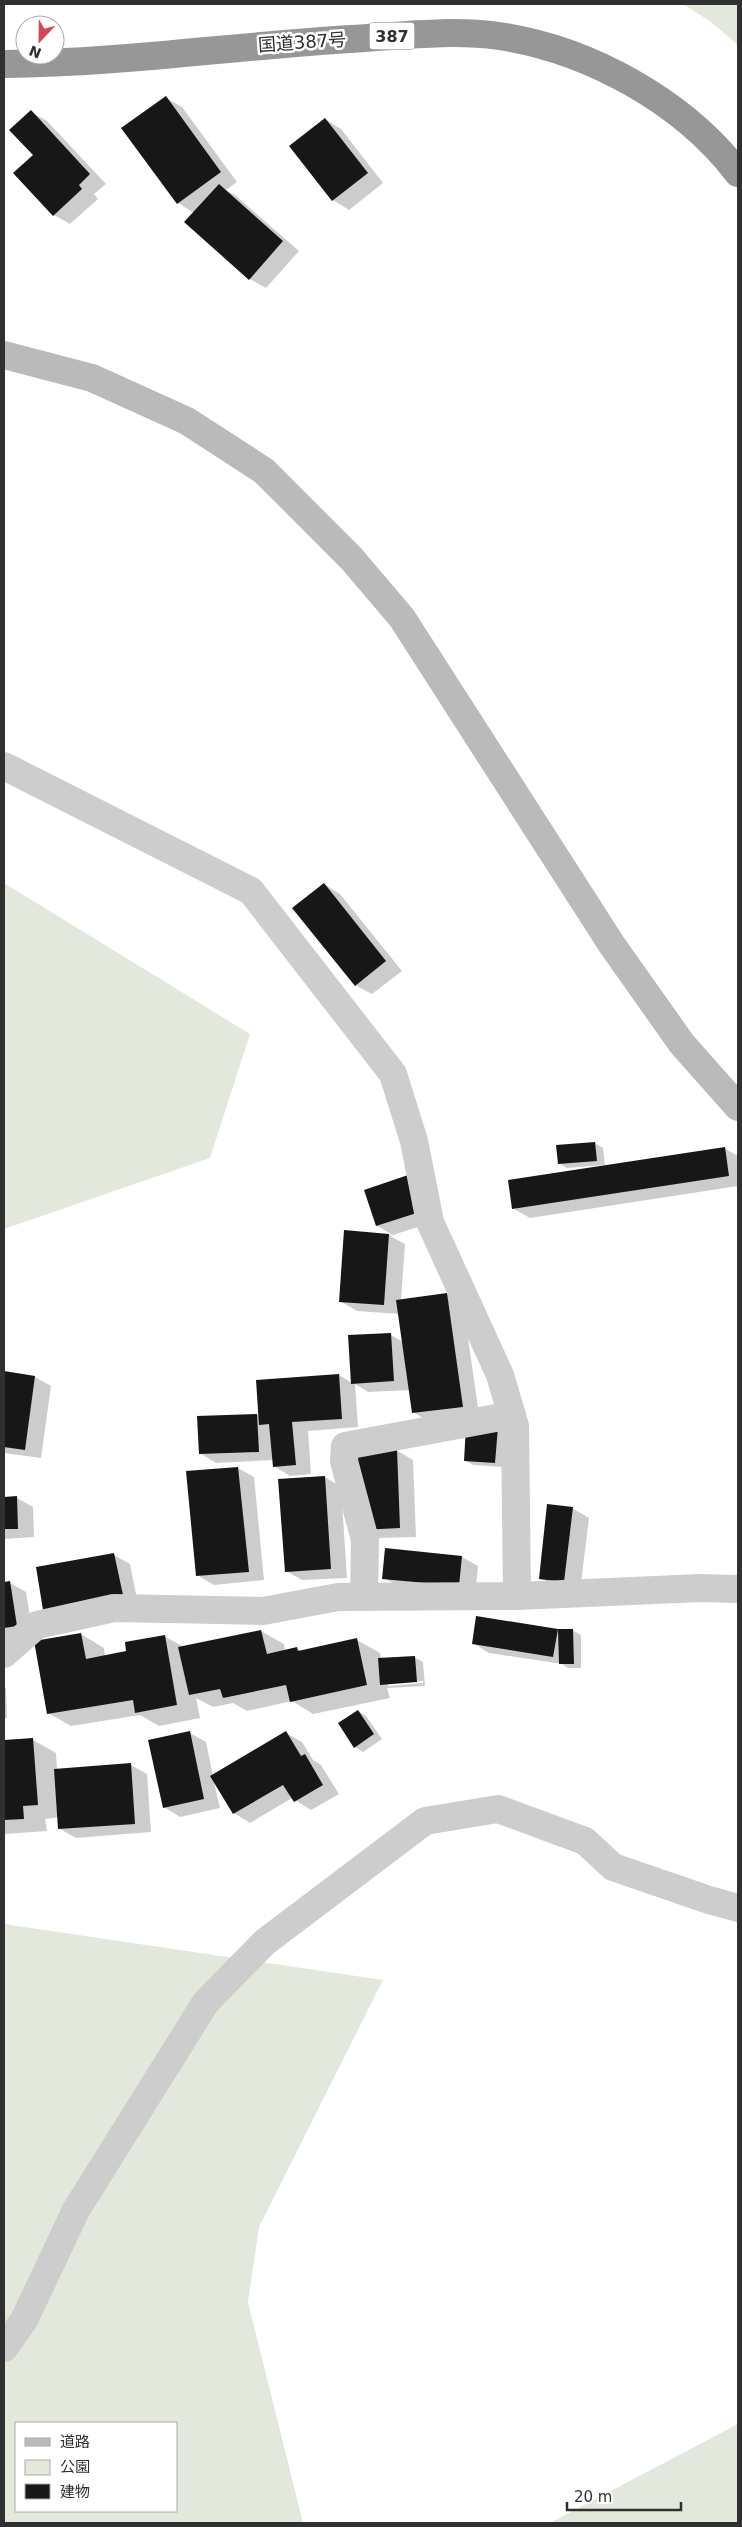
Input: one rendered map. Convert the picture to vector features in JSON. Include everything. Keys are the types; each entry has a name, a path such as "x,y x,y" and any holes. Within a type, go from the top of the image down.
{"highway":[{"name":"国道387号","path":"4,64 46,64 285,43 451,32 500,36 563,52 626,80 677,111 727,158 738,173"}],"street":[{"path":"4,355 92,378 186,421 264,471 352,558 402,618 612,945 682,1044 738,1107"},
{"path":"4,766 251,891 393,1074 414,1141 430,1222 500,1375 515,1426 518,1596"},
{"path":"364,1597 365,1540 344,1461 344,1446 512,1416"},
{"path":"4,1654 37,1625 114,1608 263,1610 338,1597 518,1596 701,1588 737,1590"},
{"path":"4,2348 24,2320 76,2210 206,2002 265,1942 424,1822 498,1809 585,1841 613,1867 738,1908"}],"green space":[{"path":"683,4 738,4 738,45 711,22"},
{"path":"4,883 250,1034 210,1158 4,1229"},
{"path":"4,1924 383,1980 259,2227 248,2302 303,2523 4,2523"},
{"path":"738,2424 738,2523 550,2523"}],"building":[{"path":"166,96 221,172 177,204 121,128"},
{"path":"31,110 90,174 79,185 82,189 53,216 13,173 33,155 9,130"},
{"path":"325,118 368,173 332,201 289,146"},
{"path":"219,184 283,241 249,280 184,222"},
{"path":"324,883 386,961 355,986 292,908"},
{"path":"595,1142 597,1161 558,1164 556,1145"},
{"path":"725,1147 729,1176 512,1209 508,1180"},
{"path":"414,1173 426,1210 376,1226 364,1190"},
{"path":"344,1230 389,1234 384,1305 339,1302"},
{"path":"447,1293 463,1407 412,1413 396,1300"},
{"path":"391,1333 394,1381 351,1384 348,1335"},
{"path":"4,1371 35,1376 25,1450 4,1447"},
{"path":"339,1374 342,1419 292,1422 296,1465 273,1467 269,1424 259,1425 256,1380"},
{"path":"257,1414 259,1452 199,1454 197,1416"},
{"path":"466,1425 498,1427 495,1463 464,1461"},
{"path":"397,1449 400,1528 360,1530 357,1450"},
{"path":"238,1467 249,1572 196,1576 186,1471"},
{"path":"325,1476 331,1569 285,1572 278,1479"},
{"path":"17,1496 18,1529 4,1529 4,1497"},
{"path":"547,1504 573,1507 564,1582 539,1579"},
{"path":"385,1548 462,1556 459,1586 382,1579"},
{"path":"114,1553 123,1595 43,1610 36,1567"},
{"path":"10,1581 17,1626 4,1628 4,1582"},
{"path":"476,1616 558,1629 553,1657 472,1644"},
{"path":"558,1629 573,1629 574,1664 559,1664"},
{"path":"261,1630 267,1654 297,1647 298,1651 357,1638 367,1685 290,1702 286,1685 223,1698 220,1689 189,1695 178,1647"},
{"path":"81,1633 86,1659 126,1651 125,1642 165,1635 177,1705 135,1713 133,1700 47,1714 34,1641"},
{"path":"415,1656 417,1682 380,1685 378,1658"},
{"path":"358,1710 374,1734 354,1748 338,1723"},
{"path":"190,1731 204,1799 163,1808 148,1740"},
{"path":"286,1731 301,1756 305,1754 323,1785 294,1802 283,1785 233,1814 210,1776"},
{"path":"33,1738 38,1805 23,1806 24,1819 4,1820 4,1740"},
{"path":"131,1763 135,1824 58,1829 54,1769"}]}
